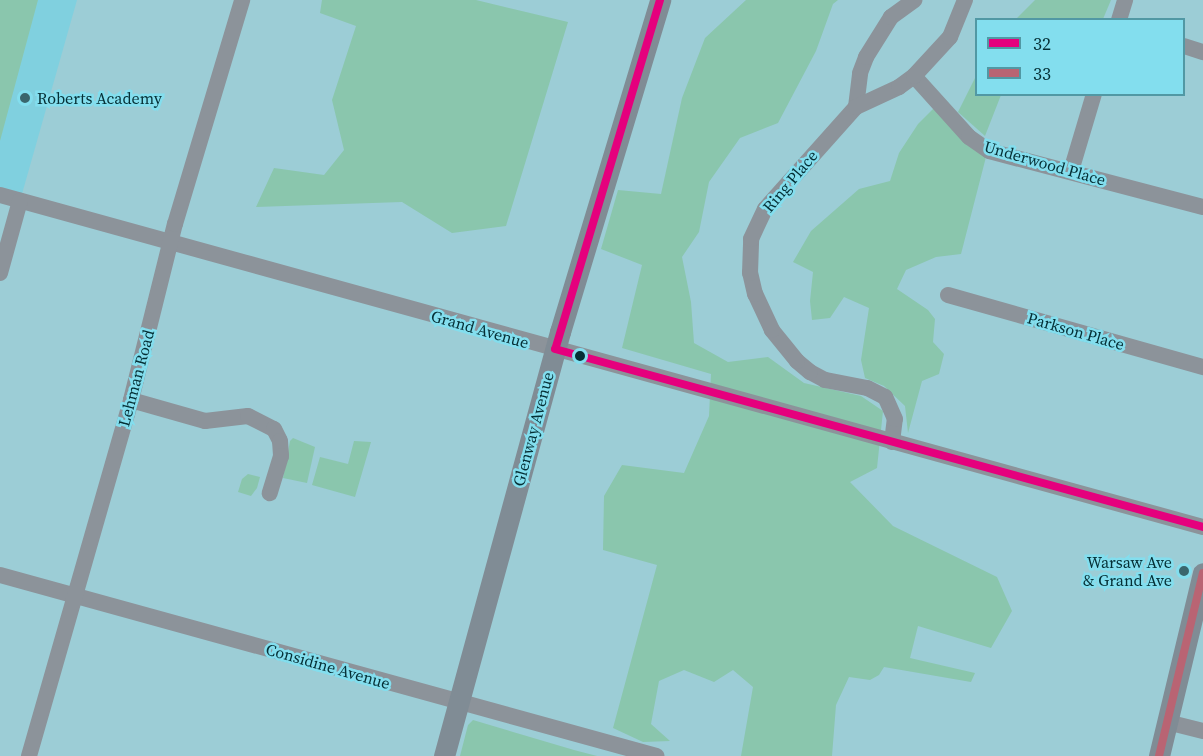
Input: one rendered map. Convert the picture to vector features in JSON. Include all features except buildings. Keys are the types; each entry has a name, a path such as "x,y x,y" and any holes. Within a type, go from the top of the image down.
{"main road":[{"name":"Glenway Avenue","path":"444,756 555,349 660,0"},
{"path":"1159,756 1203,573"}],"street":[{"name":"Lehman Road","path":"29,756 131,400 171,243 242,0"},
{"path":"856,107 860,73 866,57 891,17 914,0"},
{"name":"Ring Place","path":"892,442 895,419 885,397 867,388 825,380 797,361 764,315 750,273 751,239 765,209 856,107 884,96 914,76 950,37 965,0"},
{"path":"1120,18 1125,0"},
{"path":"1185,46 1203,52"},
{"name":"Underwood Place","path":"914,76 977,144 989,150 1203,207"},
{"path":"1071,171 1093,96"},
{"name":"Grand Avenue","path":"0,195 1203,527"},
{"path":"0,273 20,201"},
{"name":"Parkson Place","path":"948,295 1203,367"},
{"path":"131,400 205,421 248,416 274,429 280,441 281,456 270,493"},
{"name":"Considine Avenue","path":"0,575 656,756"},
{"path":"1167,722 1203,731"}],"shaded area":[{"name":"Roberts Academy","path":"0,0 77,0 20,201 0,195"}],"green space":[{"path":"0,0 38,0 0,141"},
{"path":"322,0 476,0 568,22 506,226 452,233 402,202 256,207 274,168 324,175 344,150 332,100 356,26 320,13"},
{"path":"746,0 838,0 833,4 816,51 778,123 740,138 709,182 699,232 682,257 691,302 694,343 728,362 768,357 804,383 861,396 883,411 877,468 850,482 893,526 997,577 1012,611 991,648 918,626 910,658 975,673 971,682 884,667 879,675 870,680 849,677 836,705 832,756 741,756 753,687 733,670 714,682 684,670 659,681 651,724 670,741 643,742 613,728 657,565 603,550 604,496 622,465 684,473 709,416 711,374 622,348 642,265 601,249 618,190 661,194 682,98 705,38"},
{"path":"1035,0 1111,0 1103,18 1017,18"},
{"path":"975,78 975,96 1001,96 985,136 958,112"},
{"path":"934,108 986,157 961,254 936,257 906,270 897,289 928,310 935,319 933,342 944,354 939,374 922,381 908,433 905,406 884,386 865,378 861,360 869,308 844,297 830,318 812,320 810,301 813,272 793,262 811,231 859,189 890,181 899,153 918,124"},
{"path":"293,438 315,447 307,483 283,478 290,441"},
{"path":"354,441 371,442 355,497 312,485 320,457 348,464"},
{"path":"248,474 260,477 257,488 251,496 238,492 242,479"},
{"path":"473,720 597,756 460,756 468,725"}],"transit line":[{"name":"32","path":"660,0 555,349 1203,527"},
{"name":"33","path":"1159,756 1203,573"}],"place":[{"name":"Roberts Academy","path":"25,98"},
{"name":"Warsaw Ave & Grand Ave","path":"1184,571"}]}
